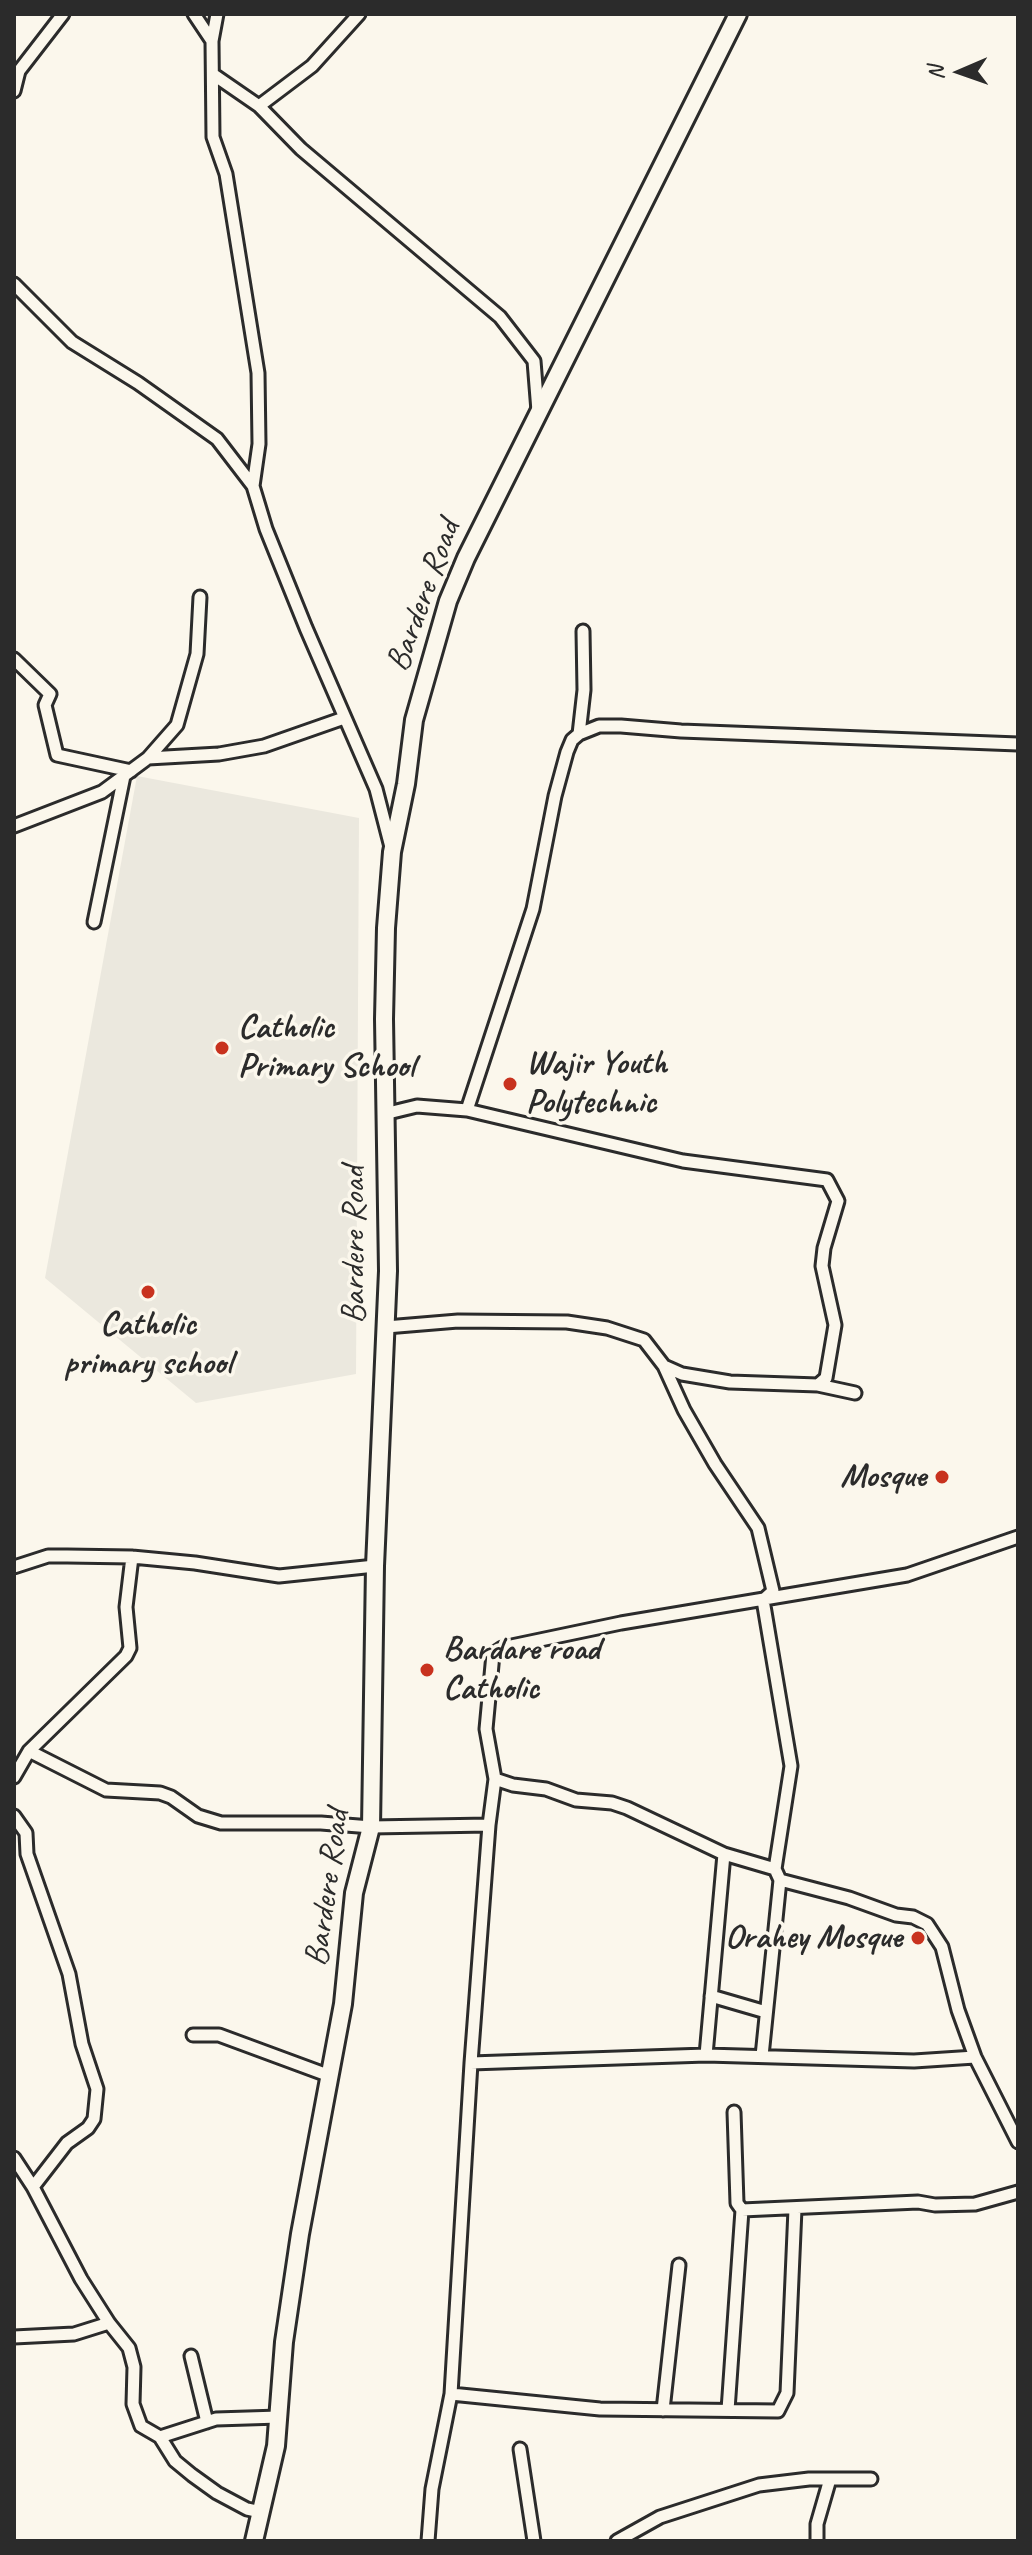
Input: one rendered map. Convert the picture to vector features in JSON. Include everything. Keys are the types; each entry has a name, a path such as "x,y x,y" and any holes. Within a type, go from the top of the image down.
{"street":[{"path":"14,91 19,71 63,14"},
{"path":"194,14 212,41"},
{"path":"217,14 212,41 213,137 226,174 258,373 259,444 253,486"},
{"path":"259,106 312,66 359,14"},
{"name":"Bardere Road","path":"254,2541 279,2417 280,2375 297,2249 343,2004 354,1893 371,1827 375,1566 388,1217 384,1114 386,928 392,852 406,784 414,720 448,601 505,476 738,14"},
{"path":"214,75 259,106 301,149 500,317 534,361 538,412"},
{"path":"14,284 72,342 138,383 217,439 253,486 266,529 376,789 392,852"},
{"path":"14,826 102,792 148,758 177,725 197,654 200,597"},
{"path":"579,734 584,690 583,631"},
{"path":"14,659 50,694 45,705 57,755 127,774"},
{"path":"148,758 219,754 264,746 344,718"},
{"path":"467,1110 533,909 555,796 567,752 572,740 579,734 599,726 621,726 1018,744"},
{"path":"94,922 127,774"},
{"path":"384,1114 417,1106 467,1110 683,1161 827,1180 838,1201 822,1266 835,1325 826,1378 818,1385"},
{"path":"386,1327 458,1321 567,1322 607,1328 644,1340 664,1366 700,1437 758,1528 773,1591 763,1600"},
{"path":"664,1366 682,1374 730,1382 818,1385 855,1393"},
{"path":"428,2541 432,2489 451,2394 471,2063 495,1779 486,1729 493,1654 502,1648 621,1623 907,1575 1018,1537"},
{"path":"14,1567 48,1556 132,1557 279,1576 375,1566"},
{"path":"14,1777 29,1751 126,1656 130,1648 126,1607 132,1557"},
{"path":"762,2056 791,1766 763,1600"},
{"path":"29,1751 91,1785 106,1790 160,1793 207,1820 231,1824 321,1823 371,1827 489,1825"},
{"path":"495,1779 513,1785 546,1789 576,1800 612,1803 627,1808 724,1854 927,1924 942,1947 958,2010 975,2057 1018,2142"},
{"path":"14,1816 26,1833 27,1854 69,1974 82,2044 97,2089 94,2119 88,2128 67,2143 33,2187"},
{"path":"706,2055 724,1854"},
{"path":"711,1996 766,2012"},
{"path":"193,2035 219,2035 330,2076"},
{"path":"471,2063 706,2055 914,2061 975,2057"},
{"path":"728,2410 742,2210 737,2203 734,2112"},
{"path":"14,2158 33,2187 81,2279 129,2348 136,2417 141,2426 160,2437 175,2461 217,2493 247,2509 261,2512"},
{"path":"742,2210 918,2202 935,2205 975,2204 1018,2192"},
{"path":"451,2394 600,2409 778,2411 784,2404 788,2379 795,2209"},
{"path":"663,2410 679,2265"},
{"path":"14,2337 74,2334 109,2323"},
{"path":"191,2356 207,2422"},
{"path":"160,2437 226,2418 279,2417"},
{"path":"520,2449 534,2541"},
{"path":"817,2541 817,2524 830,2479"},
{"path":"617,2541 660,2517 759,2485 779,2481 871,2479"}],"shaded area":[{"name":"Catholic Primary School","path":"137,776 359,818 356,1374 196,1403 45,1278"}],"place":[{"name":"Catholic Primary School","path":"222,1048"},
{"name":"Wajir Youth Polytechnic","path":"510,1084"},
{"name":"Catholic primary school","path":"148,1292"},
{"name":"Mosque","path":"942,1477"},
{"name":"Bardare road Catholic","path":"427,1670"},
{"name":"Orahey Mosque","path":"918,1938"}]}
